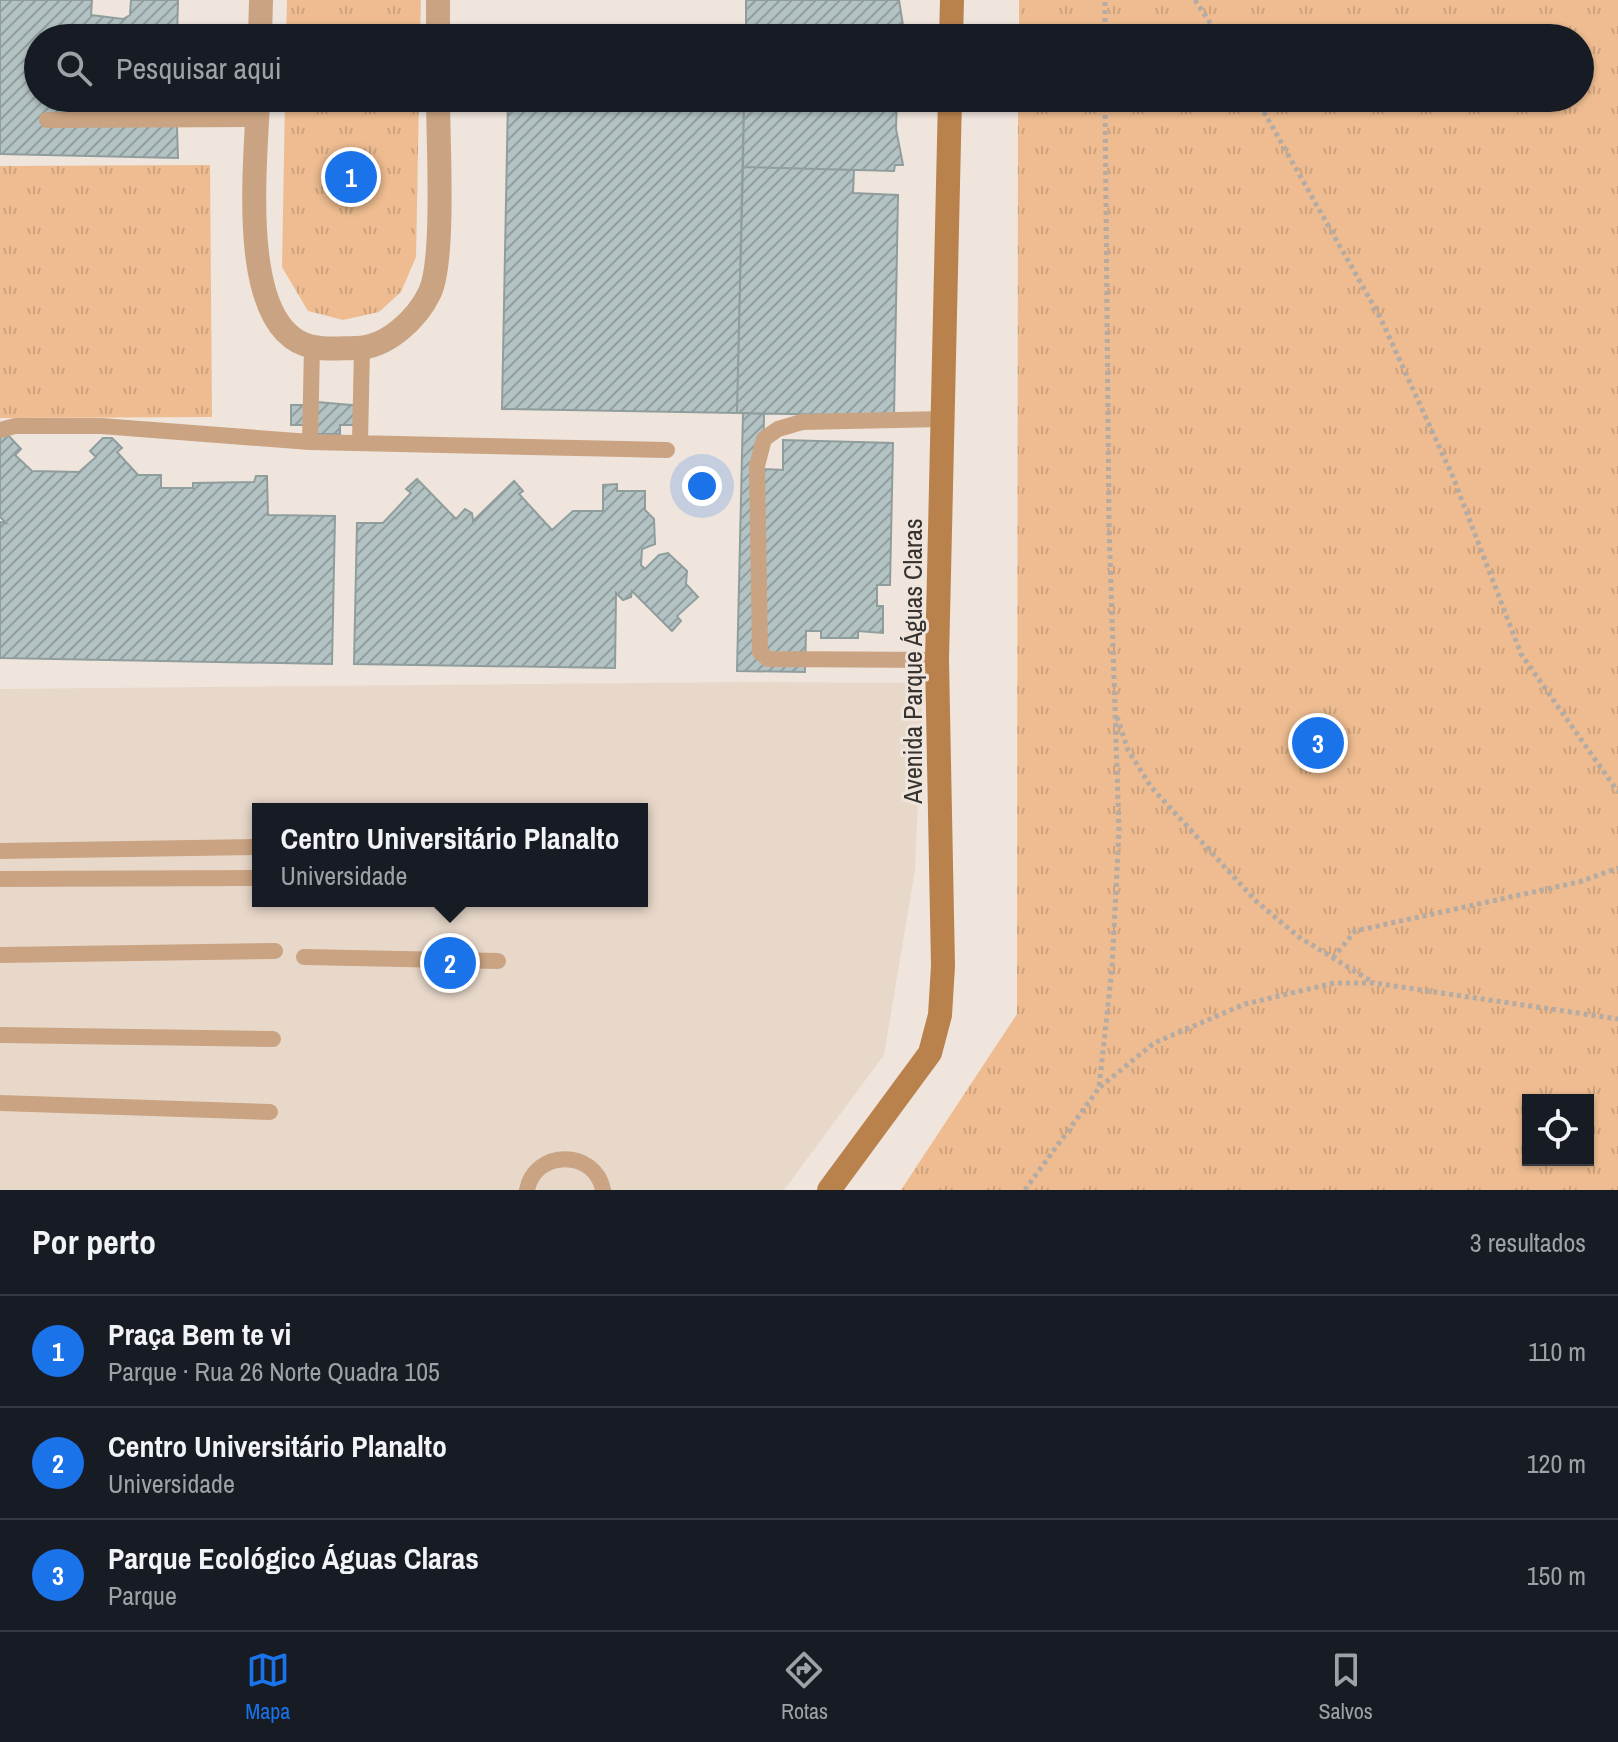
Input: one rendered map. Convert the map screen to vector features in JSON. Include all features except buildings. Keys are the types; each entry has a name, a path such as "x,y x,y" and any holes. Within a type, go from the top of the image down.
{"street":[{"path":"260,24 261,0"},
{"path":"438,0 438,24"},
{"path":"951,24 952,0"},
{"path":"258,112 254,232 258,273 281,327 312,347 362,348 390,338 410,320 431,291 437,255 438,112"},
{"name":"Avenida Parque Águas Claras","path":"829,1190 930,1053 940,1015 943,966 937,660 950,112"}],"lane":[{"path":"47,120 188,112"},
{"path":"310,442 312,347"},
{"path":"360,442 362,348"},
{"path":"937,660 768,659 760,652 757,466 764,439 789,425 943,419"},
{"path":"0,430 15,426 101,426 310,442 667,450"},
{"path":"0,851 252,847"},
{"path":"0,879 252,878"},
{"path":"0,955 275,951"},
{"path":"304,957 498,961"},
{"path":"0,1035 273,1039"},
{"path":"0,1103 270,1112"},
{"path":"527,1190 536,1171 546,1163 573,1158 595,1173 603,1190"}],"path":[{"path":"1105,0 1105,24"},
{"path":"1195,0 1211,24"},
{"path":"1099,1088 1112,968 1118,845 1109,526 1105,112"},
{"path":"1264,112 1380,317 1453,477 1521,654 1618,792"},
{"path":"1115,708 1128,750 1151,787 1257,902 1299,937 1374,983"},
{"path":"1333,958 1355,931 1550,889 1618,868"},
{"path":"1025,1190 1099,1088 1154,1043 1245,1004 1334,983 1374,983 1618,1019"}],"shaded area":[{"path":"923,683 915,870 884,1055 784,1190 0,1190 0,689"}],"green space":[{"path":"287,0 421,0 420,24 286,24"},
{"path":"1019,0 1618,0 1618,1190 901,1190 1017,1014 1018,112 1594,112 1594,24 1019,24"},
{"path":"285,112 419,112 416,257 401,292 379,312 343,320 308,311 282,267"},
{"path":"210,165 212,417 0,418 0,166"}],"place":[{"name":"Praça Bem te vi","path":"351,177"},
{"name":"Parque Ecológico Águas Claras","path":"1318,743"},
{"name":"Centro Universitário Planalto","path":"450,963"}]}
